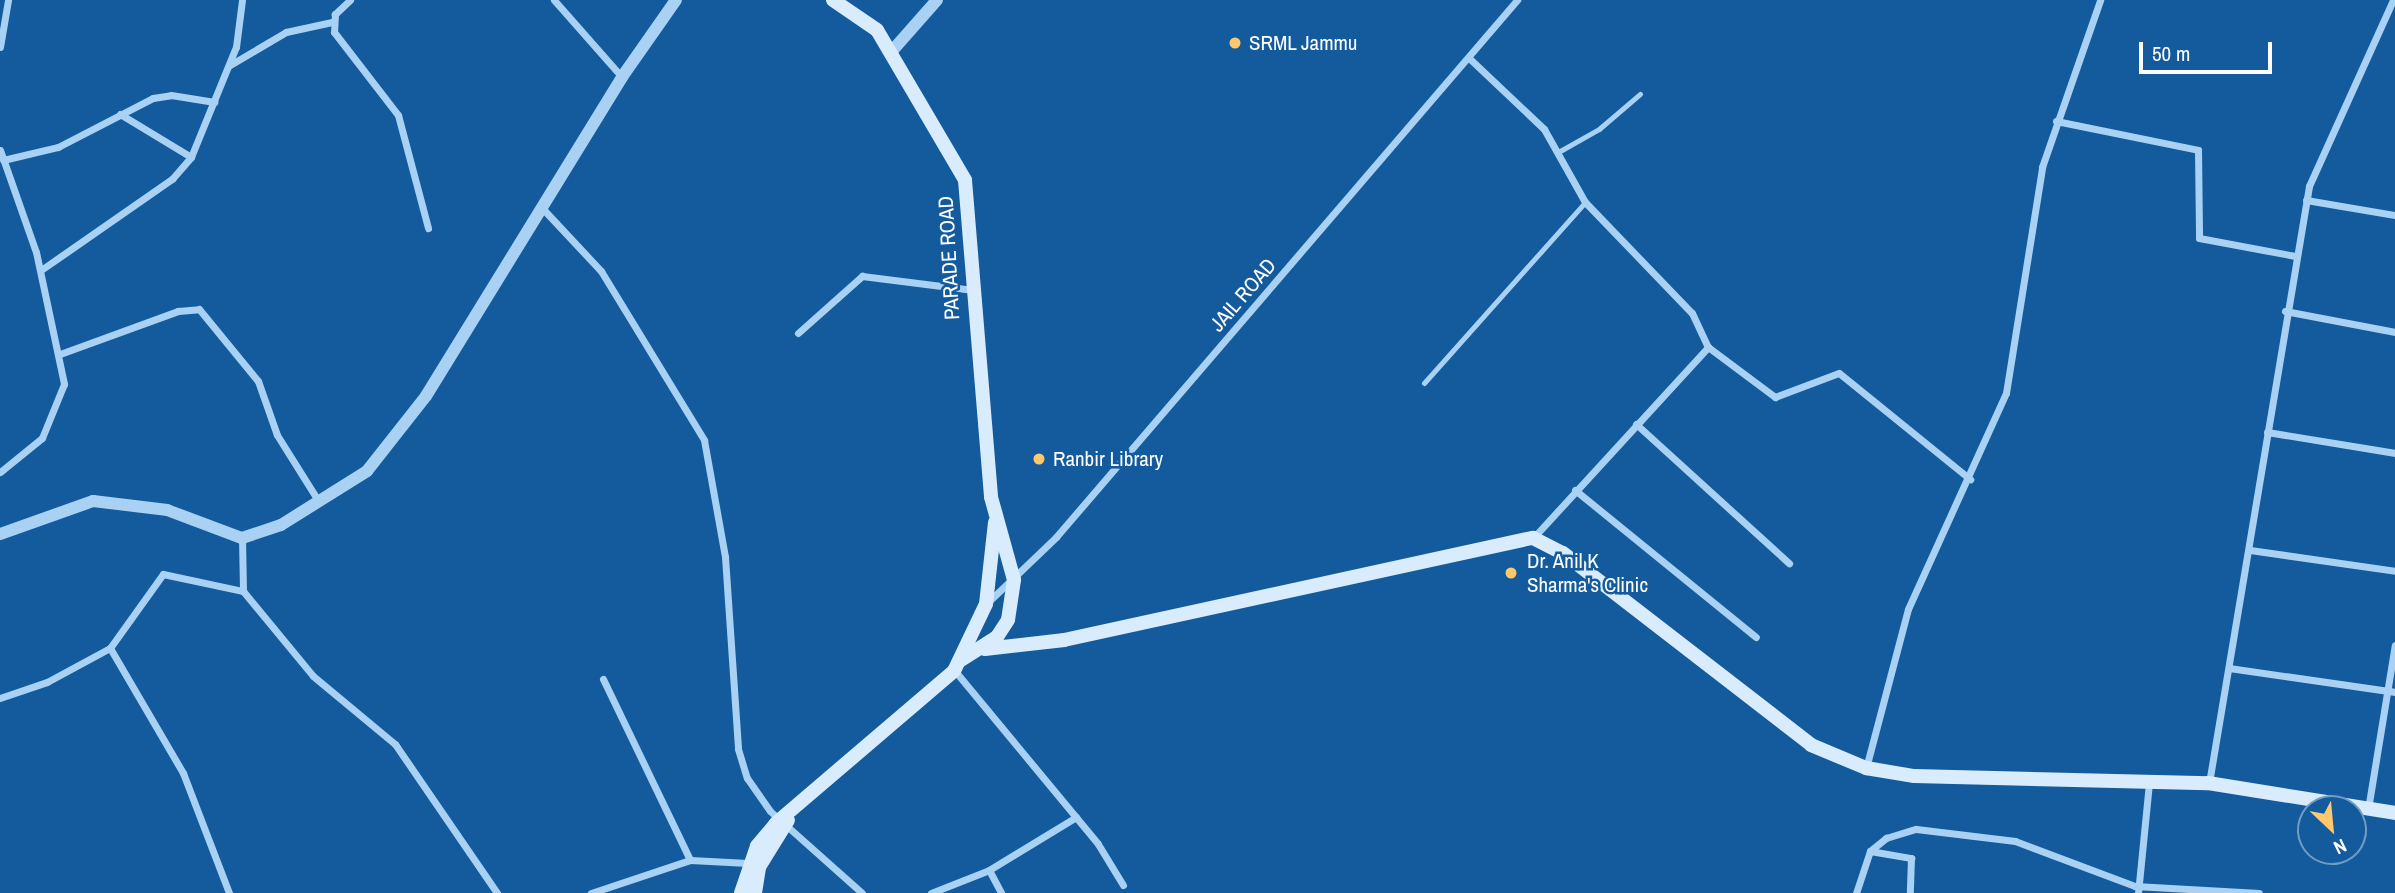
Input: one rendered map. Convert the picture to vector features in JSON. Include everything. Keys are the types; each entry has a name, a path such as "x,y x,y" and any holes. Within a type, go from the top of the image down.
{"main road":[{"name":"PARADE ROAD","path":"833,0 858,13 892,51 965,180 995,517"},
{"path":"741,893 748,863 796,807 958,665 985,649 1008,620 1014,580 995,517"},
{"path":"958,665 986,604 995,517"},
{"path":"985,649 1064,640 1533,538 1563,552 1811,745 1866,768 1914,776 2208,783 2395,813"},
{"path":"755,893 760,867 783,823"}],"street":[{"path":"0,47 8,0"},
{"path":"41,270 172,179 191,157 229,65 242,0"},
{"path":"229,65 286,32 332,22 350,0"},
{"path":"554,0 621,77"},
{"path":"0,534 93,501 167,510 242,538 319,503 367,471 400,432 543,209 621,77 676,0"},
{"path":"892,51 937,0"},
{"name":"JAIL ROAD","path":"986,604 1014,580 1470,59 1517,0"},
{"path":"1866,768 1908,608 1970,479 2006,393 2042,167 2100,0"},
{"path":"2208,783 2250,550 2285,312 2306,200 2317,161 2393,0"},
{"path":"332,22 398,115 428,228"},
{"path":"1470,59 1560,151 1585,202 1692,313 1708,347 1775,397 1839,373 1970,479"},
{"path":"3,160 58,148 120,114 171,94 214,102"},
{"path":"120,114 191,157"},
{"path":"2056,121 2198,150 2199,238 2295,256"},
{"path":"0,150 41,270 60,354 61,405 28,454 0,472"},
{"path":"2306,200 2395,215"},
{"path":"543,209 601,271 704,440 725,558 738,749 755,792 783,823 862,893"},
{"path":"798,332 869,274 906,285 973,290"},
{"path":"60,354 177,311 199,309 262,389 277,435 319,503"},
{"path":"2285,312 2395,332"},
{"path":"1533,538 1708,347"},
{"path":"1636,424 1789,563"},
{"path":"2267,432 2395,453"},
{"path":"1576,490 1756,636"},
{"path":"242,538 243,591 313,676 395,744 497,893"},
{"path":"2250,550 2395,571"},
{"path":"0,698 47,682 110,648 163,574 243,591"},
{"path":"2368,809 2391,691 2395,645"},
{"path":"110,648 183,773 229,893"},
{"path":"958,665 1076,817 1123,885"},
{"path":"2229,668 2391,691"},
{"path":"603,679 690,860"},
{"path":"2137,889 2149,782"},
{"path":"931,893 989,870 1076,817"},
{"path":"1856,893 1870,851 1901,832 1983,835 2137,889 2259,893"},
{"path":"1870,851 1911,858 1910,893"},
{"path":"591,893 690,860 748,863"},
{"path":"989,870 1001,893"}],"lane":[{"path":"1560,151 1640,94"},
{"path":"1424,383 1585,202"}],"place":[{"name":"SRML Jammu","path":"1235,43"},
{"name":"Ranbir Library","path":"1039,459"},
{"name":"Dr. Anil K Sharma's Clinic","path":"1511,573"}]}
